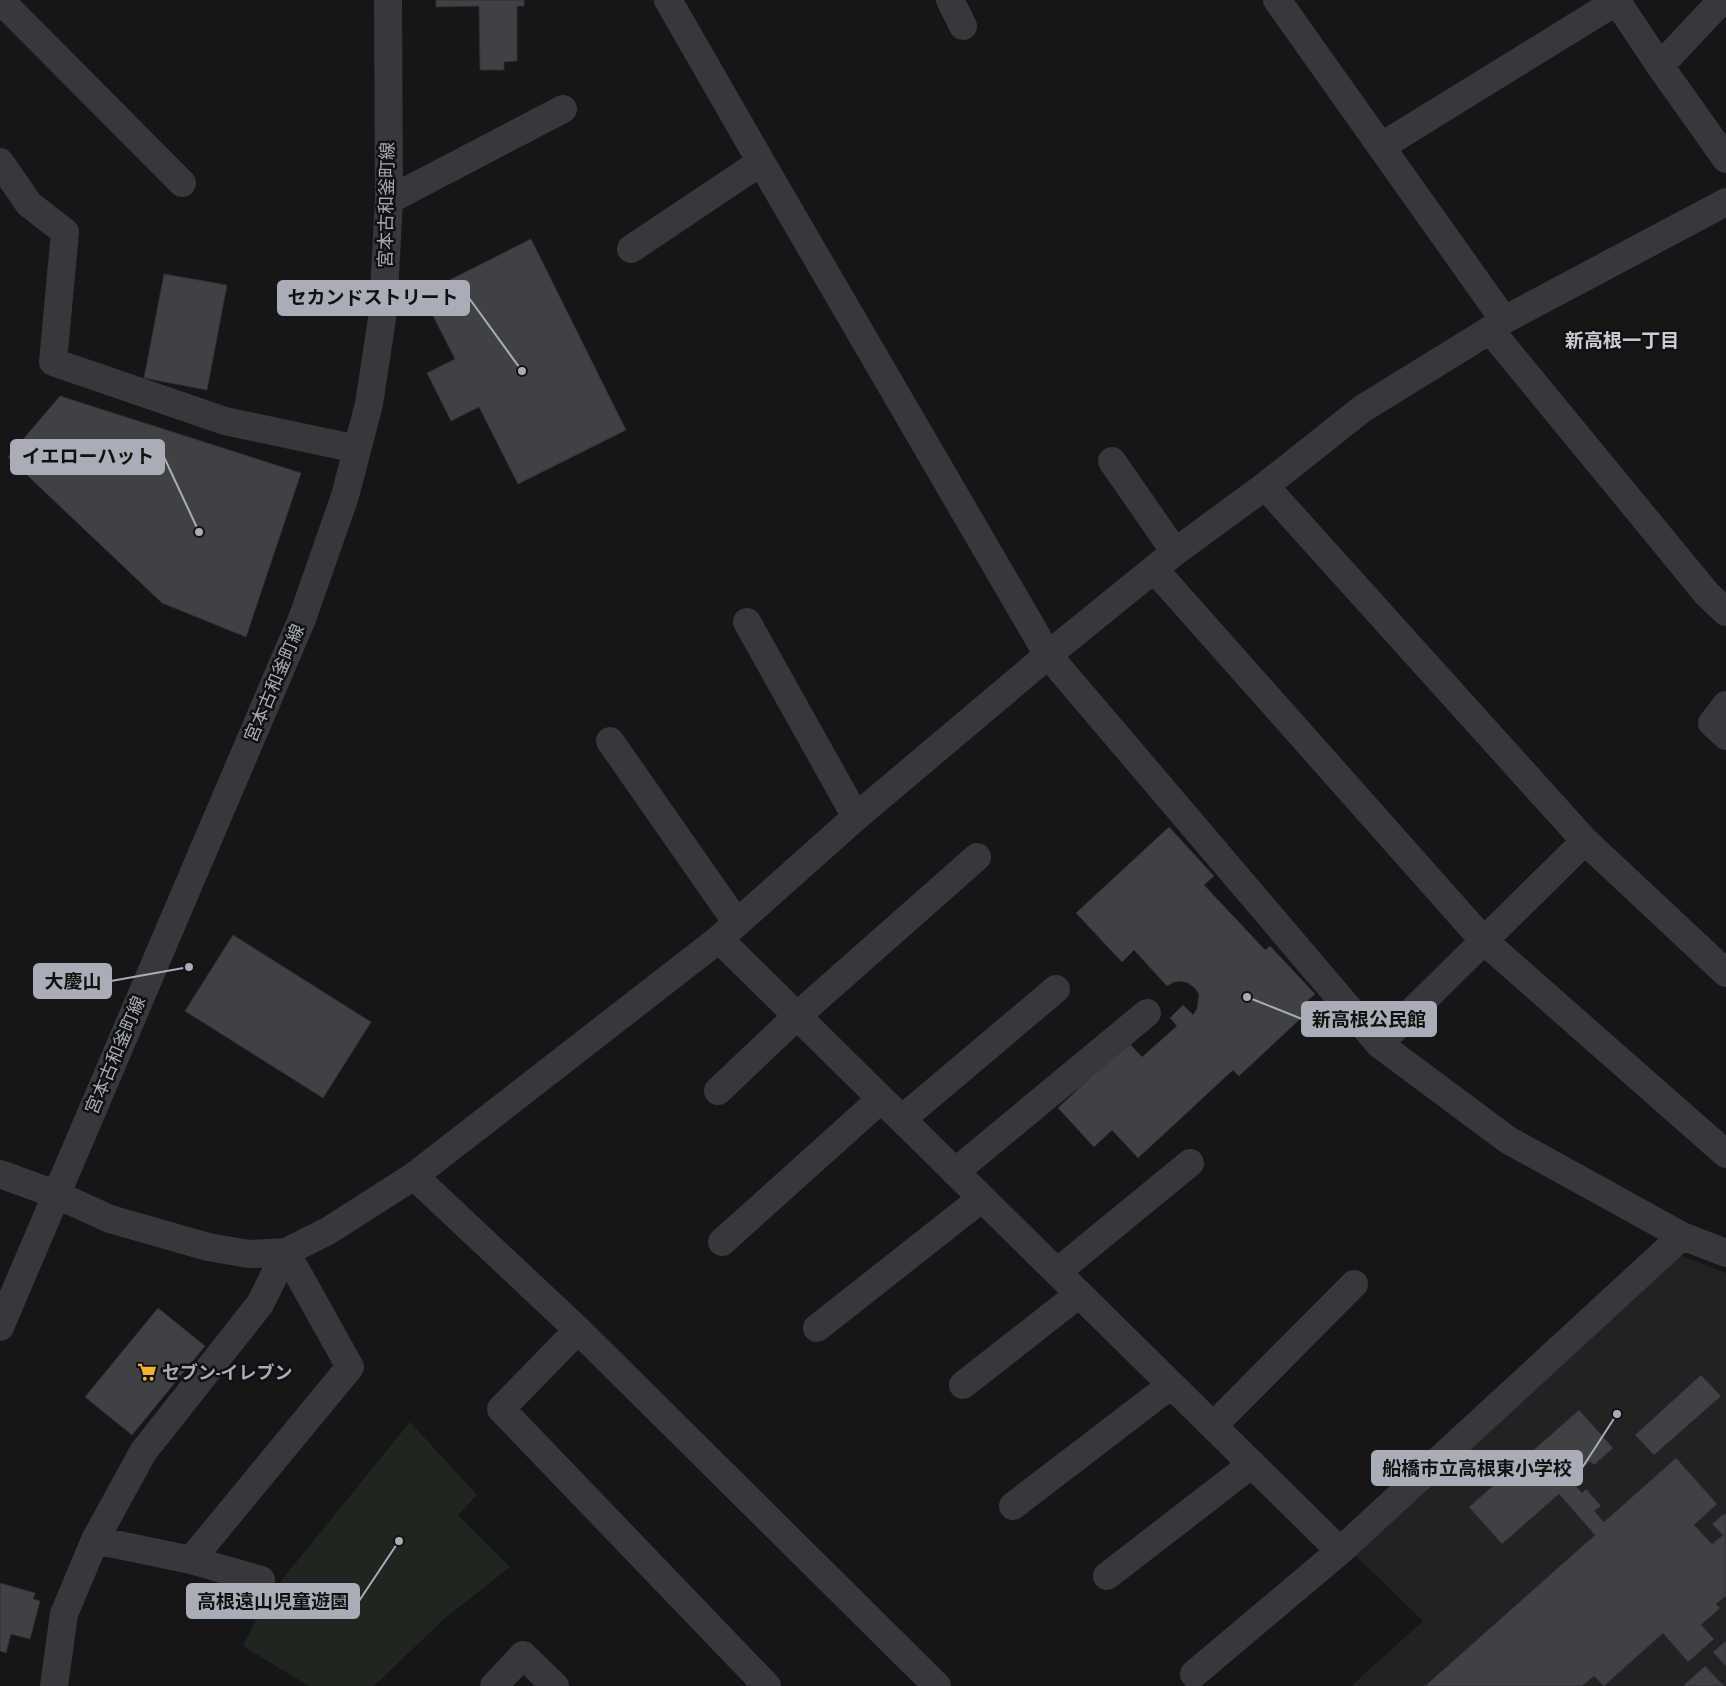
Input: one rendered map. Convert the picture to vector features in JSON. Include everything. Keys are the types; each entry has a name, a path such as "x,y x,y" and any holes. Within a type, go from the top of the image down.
{"street":[{"name":"宮本古和釜町線","path":"0,1327 55,1194 302,619 345,496 369,404 383,312 388,200 388,0"},
{"path":"668,0 760,162 1048,655 1379,1044 1508,1140 1682,1236 1726,1253"},
{"path":"950,0 963,26"},
{"path":"1278,0 1382,146 1497,325 1707,594 1726,612"},
{"path":"1382,146 1616,0 1726,159"},
{"path":"1660,66 1722,0"},
{"path":"0,6 8,8 182,183"},
{"path":"388,200 563,109"},
{"path":"0,162 29,204 65,232 53,362 225,422 357,449"},
{"path":"631,249 760,162"},
{"path":"0,1174 55,1194 110,1220 208,1247 249,1254 286,1252 328,1230 414,1176 728,931 856,817 1048,655 1175,552 1264,486 1362,409 1497,325 1726,202"},
{"path":"1112,461 1175,552"},
{"path":"1264,486 1584,841 1726,973"},
{"path":"1154,569 1484,941 1726,1154"},
{"path":"747,622 856,817"},
{"path":"1726,705 1712,723 1726,736"},
{"path":"610,741 728,931 797,1016 1340,1551"},
{"path":"1379,1044 1584,841"},
{"path":"718,1091 797,1016 977,857"},
{"path":"902,1119 1056,989"},
{"path":"955,1172 1147,1013"},
{"path":"722,1242 882,1099"},
{"path":"1057,1272 1190,1163"},
{"path":"414,1176 578,1330 937,1686"},
{"path":"817,1328 982,1198"},
{"path":"1194,1674 1340,1551 1682,1236"},
{"path":"54,1686 64,1614 95,1540 143,1452 260,1304 286,1252"},
{"path":"191,1560 350,1367 286,1252"},
{"path":"1213,1426 1354,1284"},
{"path":"963,1385 1079,1294"},
{"path":"578,1330 501,1409 767,1686"},
{"path":"1013,1506 1171,1385"},
{"path":"1107,1576 1252,1464"},
{"path":"95,1540 191,1560 261,1580"},
{"path":"494,1686 524,1655 555,1686"}],"shaded area":[{"path":"1680,1255 1726,1273 1726,1686 1351,1686 1423,1621 1355,1555"},
{"path":"410,1422 477,1495 458,1515 510,1567 445,1618 374,1686 309,1686 243,1646 268,1597"}],"building":[{"path":"436,0 524,0 524,6 517,6 517,61 504,62 504,70 480,70 479,6 436,7"},
{"path":"531,239 626,430 518,484 479,407 451,421 427,373 455,359 422,294"},
{"path":"164,274 227,285 207,390 144,378"},
{"path":"60,396 301,473 246,637 162,603 8,457"},
{"path":"1169,827 1214,876 1204,885 1265,950 1270,946 1315,994 1306,1002 1312,1008 1239,1076 1233,1070 1138,1158 1112,1130 1094,1147 1058,1108 1128,1042 1142,1057 1177,1026 1170,1018 1183,1005 1193,1015 1197,1009 1199,994 1195,988 1181,981 1167,986 1134,950 1122,962 1076,913"},
{"path":"233,935 371,1022 323,1098 185,1011"},
{"path":"158,1308 205,1346 132,1435 85,1397"},
{"path":"1701,1375 1721,1396 1654,1455 1635,1435"},
{"path":"1579,1410 1613,1448 1594,1465 1590,1461 1570,1479 1582,1493 1586,1489 1601,1506 1594,1511 1604,1522 1676,1458 1717,1504 1694,1525 1712,1544 1723,1535 1712,1524 1724,1514 1726,1515 1726,1596 1716,1604 1720,1608 1701,1625 1714,1639 1688,1662 1663,1633 1604,1686 1594,1676 1582,1686 1425,1686 1595,1535 1559,1494 1502,1544 1469,1507"},
{"path":"0,1583 35,1593 33,1599 40,1601 30,1639 11,1634 6,1653 0,1651"},
{"path":"1726,1641 1726,1666 1713,1652"},
{"path":"1705,1666 1724,1686 1683,1686"}],"place":[{"name":"セカンドストリート","path":"522,371"},
{"name":"イエローハット","path":"199,532"},
{"name":"大慶山","path":"189,967"},
{"name":"新高根公民館","path":"1247,997"},
{"name":"セブン-イレブン","path":"147,1372"},
{"name":"船橋市立高根東小学校","path":"1617,1414"},
{"name":"高根遠山児童遊園","path":"399,1541"}],"district":[{"name":"新高根一丁目","path":"1622,340"}]}
